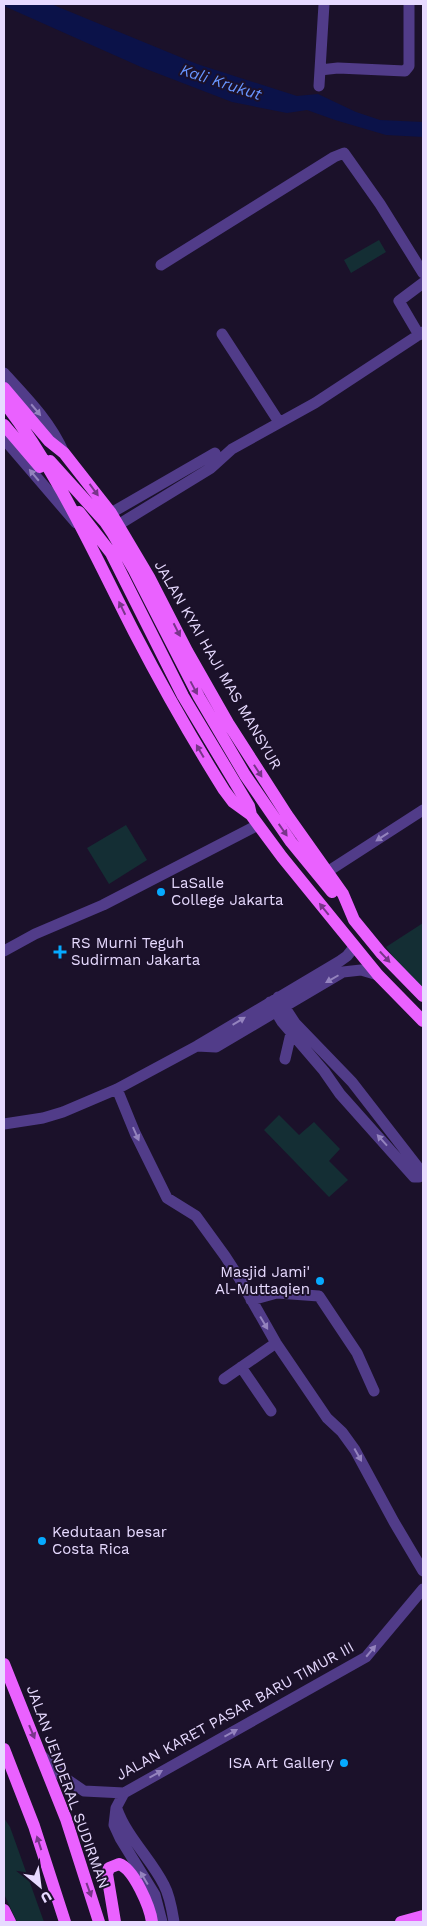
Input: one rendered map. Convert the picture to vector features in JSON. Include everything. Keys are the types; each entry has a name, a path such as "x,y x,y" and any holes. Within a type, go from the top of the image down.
{"main road":[{"path":"4,394 49,441 64,452"},
{"path":"4,394 88,538 135,633 211,769 233,802 254,820 378,975 423,1021"},
{"path":"4,408 105,522 113,534 134,570 199,697 239,779 254,820"},
{"path":"4,425 94,530 111,553 184,696 239,779 354,920"},
{"name":"JALAN KYAI HAJI MAS MANSYUR","path":"64,452 111,513 152,582 187,651 228,723 287,816 343,894 354,920 382,954 423,996"},
{"name":"JALAN JENDERAL SUDIRMAN","path":"4,1664 66,1819 99,1922"},
{"path":"4,1749 34,1826 65,1922"},
{"path":"4,1784 16,1778"},
{"path":"115,1922 107,1874 109,1868 119,1864 126,1868 136,1883 146,1902 152,1922"},
{"path":"4,1910 10,1922"},
{"path":"401,1922 423,1916"}],"street":[{"path":"319,86 324,4"},
{"path":"320,70 338,68 405,71 408,69 409,4"},
{"path":"161,265 334,157 344,153 380,204 423,273"},
{"path":"118,525 211,468 232,450 315,403 421,334 399,301 423,283"},
{"path":"222,334 279,422"},
{"name":"JALAN KYAI HAJI MAS MANSYUR","path":"4,373 47,424 58,439 64,452"},
{"path":"4,439 88,538"},
{"path":"111,513 215,452"},
{"path":"327,872 423,810"},
{"path":"4,951 35,934 103,905 254,820"},
{"path":"277,1005 347,956 355,946"},
{"path":"4,1124 43,1118 63,1112 118,1089 343,972 361,970 378,975"},
{"path":"277,1005 293,1028 328,1067 352,1082 405,1158 340,1094 328,1067"},
{"path":"285,1059 293,1028"},
{"path":"340,1094 352,1082"},
{"path":"118,1089 139,1140 167,1198 196,1216 238,1276 276,1343 327,1418 342,1432 355,1450 423,1571"},
{"path":"251,1300 277,1294 319,1296 357,1353 374,1391"},
{"path":"224,1379 276,1343"},
{"path":"241,1367 271,1411"},
{"name":"JALAN KARET PASAR BARU TIMUR III","path":"42,1756 62,1776 84,1791 124,1793 366,1657 423,1589"},
{"path":"124,1793 116,1808 114,1824 120,1838 155,1896 162,1922"},
{"path":"116,1808 164,1885 172,1908 174,1922"}],"green space":[{"path":"379,240 386,252 351,273 344,260"},
{"path":"126,825 147,860 109,884 87,848"},
{"path":"423,923 423,997 386,947"},
{"path":"279,1115 299,1135 314,1122 340,1149 329,1161 348,1180 329,1197 264,1130"},
{"path":"4,1818 10,1827 44,1922 17,1922 4,1894"}],"water":[{"name":"Kali Krukut","path":"4,4 51,4 197,64 297,96 318,94 356,112 380,120 423,122 423,137 386,135 307,110 287,113 232,102 141,67 4,6"}],"place":[{"name":"LaSalle College Jakarta","path":"161,892"},
{"name":"RS Murni Teguh Sudirman Jakarta","path":"60,952"},
{"name":"Masjid Jami' Al-Muttaqien","path":"320,1281"},
{"name":"Kedutaan besar Costa Rica","path":"42,1541"},
{"name":"ISA Art Gallery","path":"344,1763"}]}
